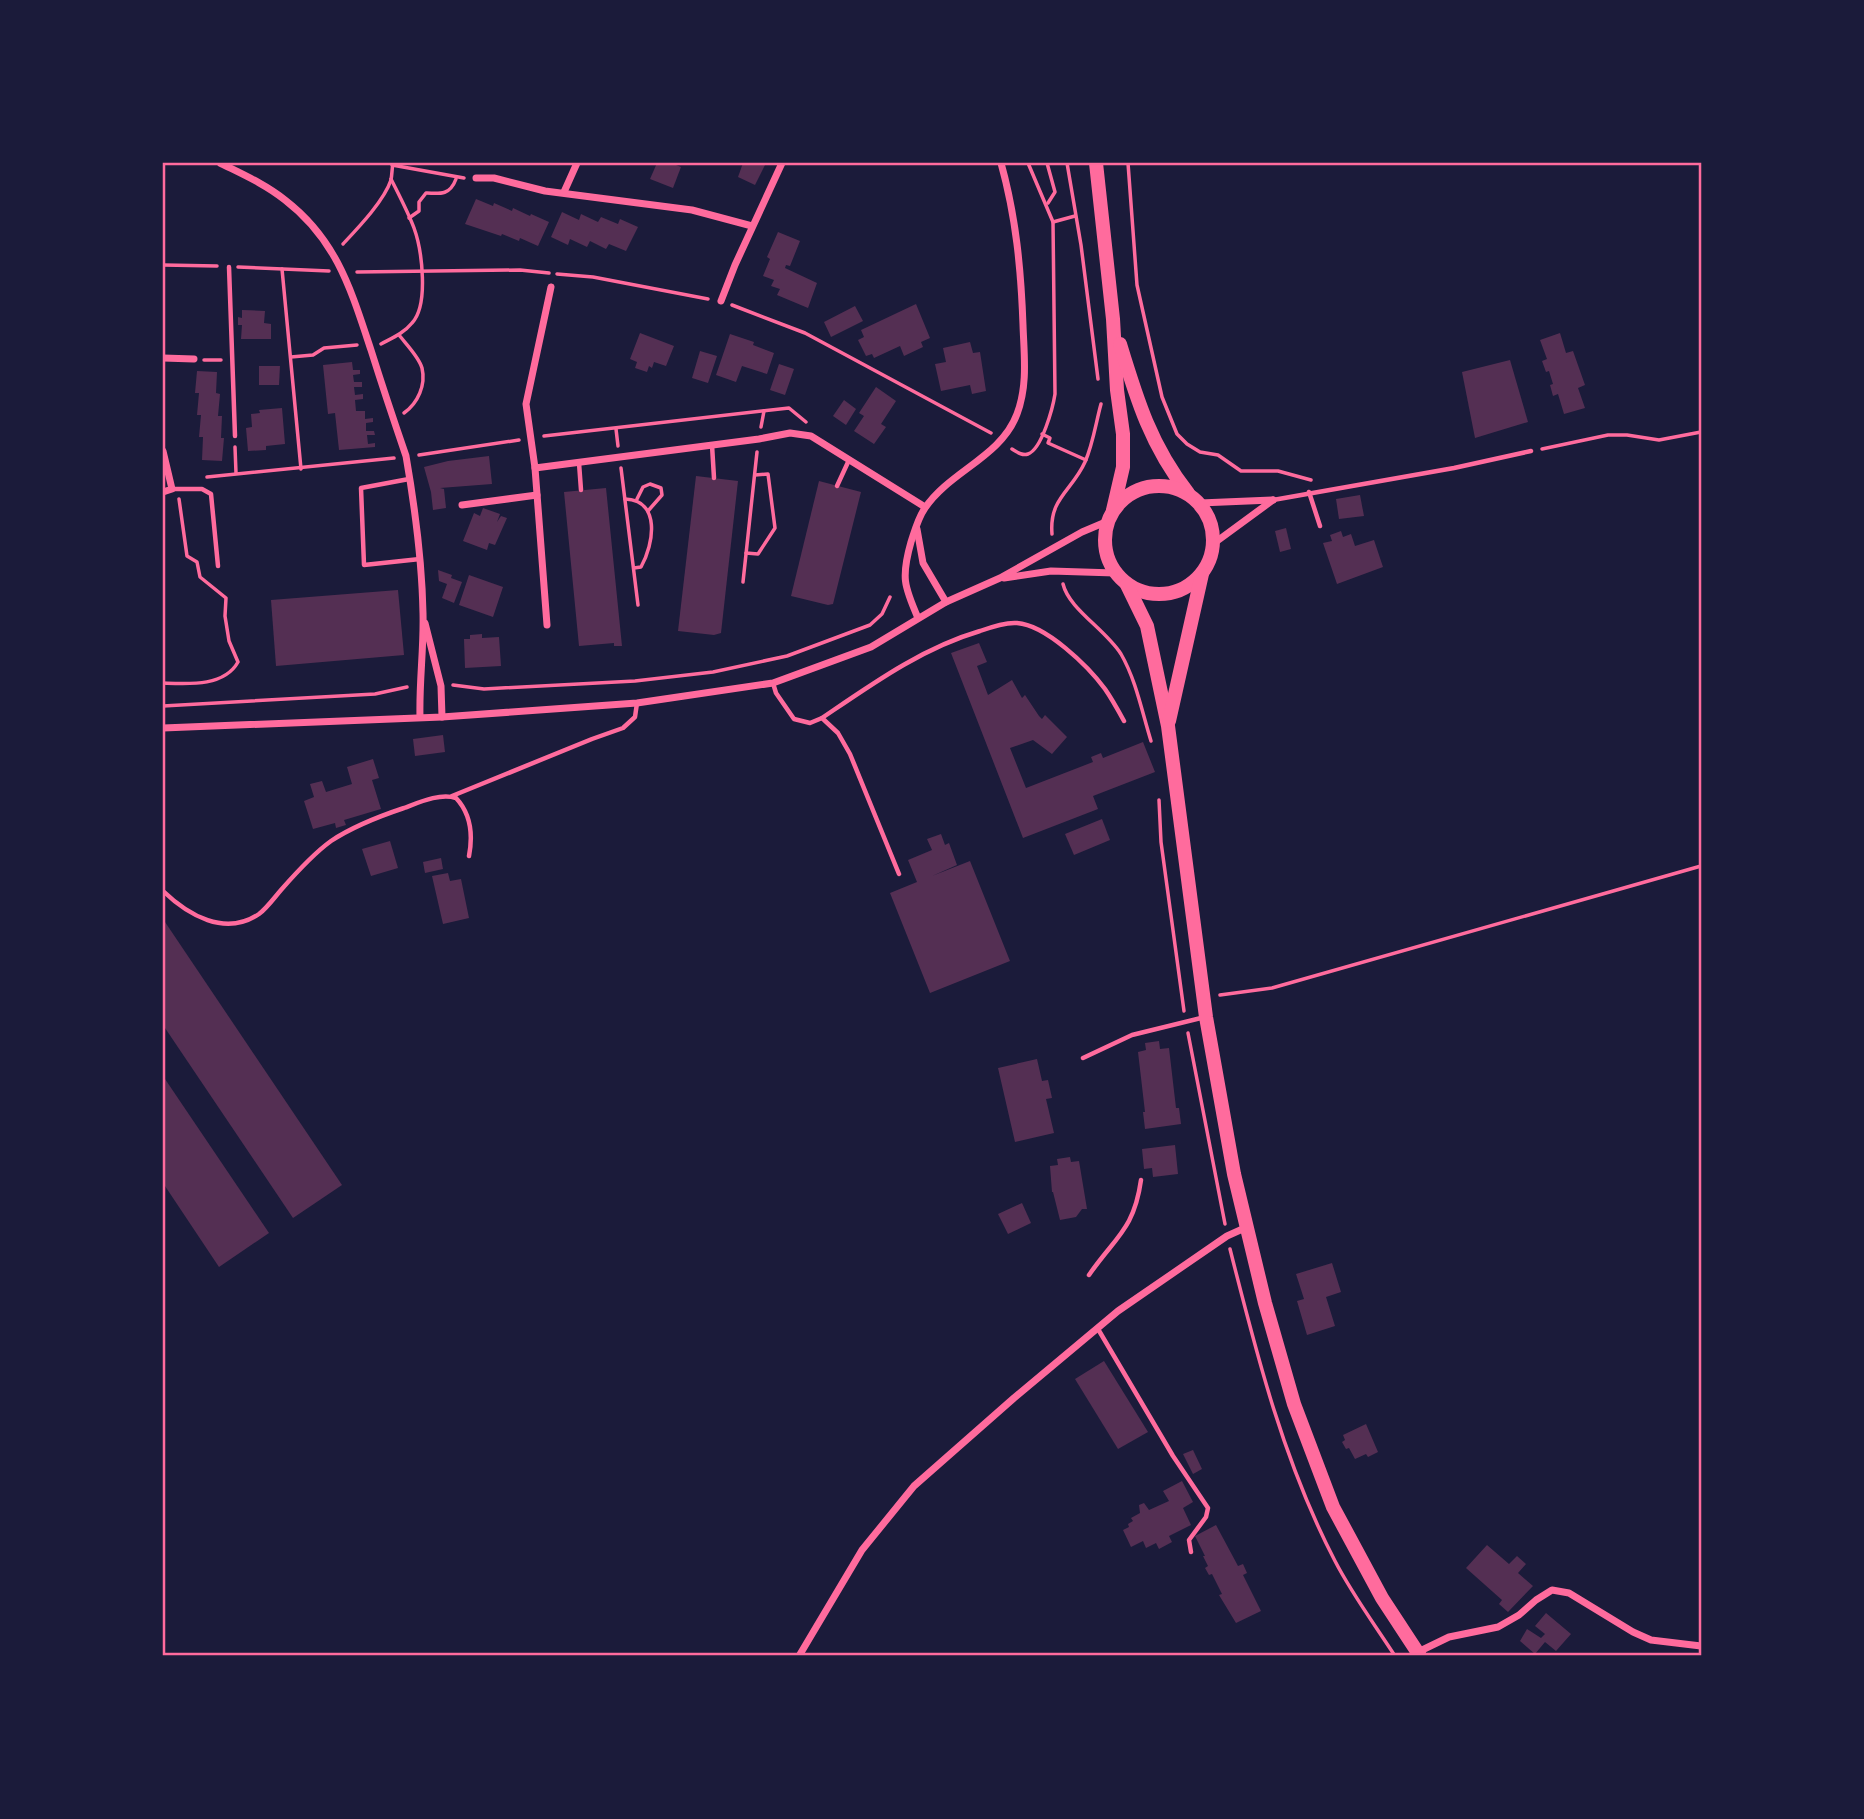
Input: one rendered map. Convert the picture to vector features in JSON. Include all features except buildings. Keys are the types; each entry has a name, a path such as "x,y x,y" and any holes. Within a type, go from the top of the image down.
{"main road":[{"path":"1096,163 1123,434 1123,467 1104,542 1107,558 1115,573 1127,585 1147,626 1168,726 1203,998 1224,1123 1281,1363 1310,1450 1333,1507 1359,1558 1419,1654"},
{"path":"1113,319 1142,415 1170,470 1195,499 1212,525 1213,544 1210,559 1202,573 1190,585 1175,592 1158,595 1127,585"},
{"path":"1110,515 1125,497 1140,489 1157,485 1175,488 1195,499"},
{"path":"1168,726 1202,573"}],"street":[{"path":"220,163 260,183 284,199 305,218 333,251 356,302 406,456 410,479 424,615 419,686 420,717"},
{"path":"564,192 577,163"},
{"path":"721,301 782,163"},
{"path":"918,618 906,589 904,566 916,525 925,507 945,486 1002,441 1016,417 1023,393 1025,368 1018,240 1000,163"},
{"path":"476,178 502,179 528,188 692,210 752,226"},
{"path":"547,625 535,468 526,404 551,287"},
{"path":"163,358 194,359"},
{"path":"535,468 790,433 811,436 925,507"},
{"path":"163,451 172,489 163,492"},
{"path":"462,505 537,495"},
{"path":"1195,499 1273,500"},
{"path":"1213,544 1273,500"},
{"path":"163,728 442,717 637,703 773,683 871,647 946,602 1000,578 1110,515"},
{"path":"916,525 923,563 946,602"},
{"path":"1000,578 1051,571 1115,573"},
{"path":"424,615 440,686 442,717"},
{"path":"799,1656 862,1550 914,1486 1118,1311 1227,1236 1247,1227"},
{"path":"1419,1654 1449,1637 1498,1627 1552,1590 1569,1593 1651,1640 1701,1646"}],"lane":[{"path":"229,267 235,436"},
{"path":"712,445 714,478"},
{"path":"1273,500 1454,468 1531,451"},
{"path":"837,485 849,460"},
{"path":"579,463 581,490"},
{"path":"410,479 361,488 364,565 420,559"},
{"path":"172,489 202,489 211,494 218,566"},
{"path":"1309,492 1320,526"},
{"path":"773,683 776,693 794,719 810,723 948,640 1016,622 1042,631 1078,661 1104,688 1124,721"},
{"path":"163,891 175,903 201,918 222,924 243,921 261,912 331,841 387,814 440,796 451,796 623,729 635,717 637,703"},
{"path":"822,718 838,733 850,754 899,874"},
{"path":"451,796 460,802 473,835 469,856"},
{"path":"1083,1058 1132,1035 1206,1017"},
{"path":"1089,1275 1129,1224 1138,1204 1141,1180"},
{"path":"1098,1328 1173,1456 1208,1508 1206,1517 1189,1540 1191,1552"}],"path":[{"path":"1012,449 1020,454 1028,454 1035,449 1052,412 1055,394 1053,222 1028,163"},
{"path":"1047,163 1055,192 1047,203"},
{"path":"1067,163 1100,391"},
{"path":"1128,163 1137,285 1162,397 1177,434 1199,452 1219,456 1241,471 1290,474 1320,483 1328,489"},
{"path":"342,244 359,227 391,179 393,164 456,178 476,178"},
{"path":"409,218 419,211 419,202 426,193 442,194 449,191 456,178"},
{"path":"380,344 399,335 414,322 421,304 422,271 418,245 391,179"},
{"path":"1053,222 1075,216"},
{"path":"163,265 331,271"},
{"path":"282,269 301,469"},
{"path":"357,272 520,271 593,277 721,301 804,333 1002,441"},
{"path":"399,335 422,366 419,396 412,408 402,414"},
{"path":"291,357 313,355 324,348 357,344"},
{"path":"194,359 233,360"},
{"path":"1053,540 1051,520 1054,508 1086,460 1101,403"},
{"path":"200,478 301,469 765,410 789,408 808,423"},
{"path":"743,582 759,439 765,410"},
{"path":"616,429 638,605"},
{"path":"1531,451 1608,435 1659,440 1701,432"},
{"path":"1042,434 1050,438 1048,443 1086,460"},
{"path":"235,436 236,473"},
{"path":"746,553 758,554 775,528 768,474 755,475"},
{"path":"637,499 643,487 650,484 661,488 663,495 648,511"},
{"path":"163,683 209,682 233,671 238,662 229,641 225,616 226,598 200,577 197,562 187,556 179,500 172,489"},
{"path":"625,499 637,499 648,511 653,541 641,567 634,568"},
{"path":"1063,584 1071,601 1105,633 1127,666 1153,750"},
{"path":"453,684 484,690 635,681 713,672 787,656 870,625 881,614 890,597"},
{"path":"163,706 375,694 409,686"},
{"path":"1159,793 1161,842 1185,1022 1227,1236"},
{"path":"1203,998 1272,988 1701,866"}]}
